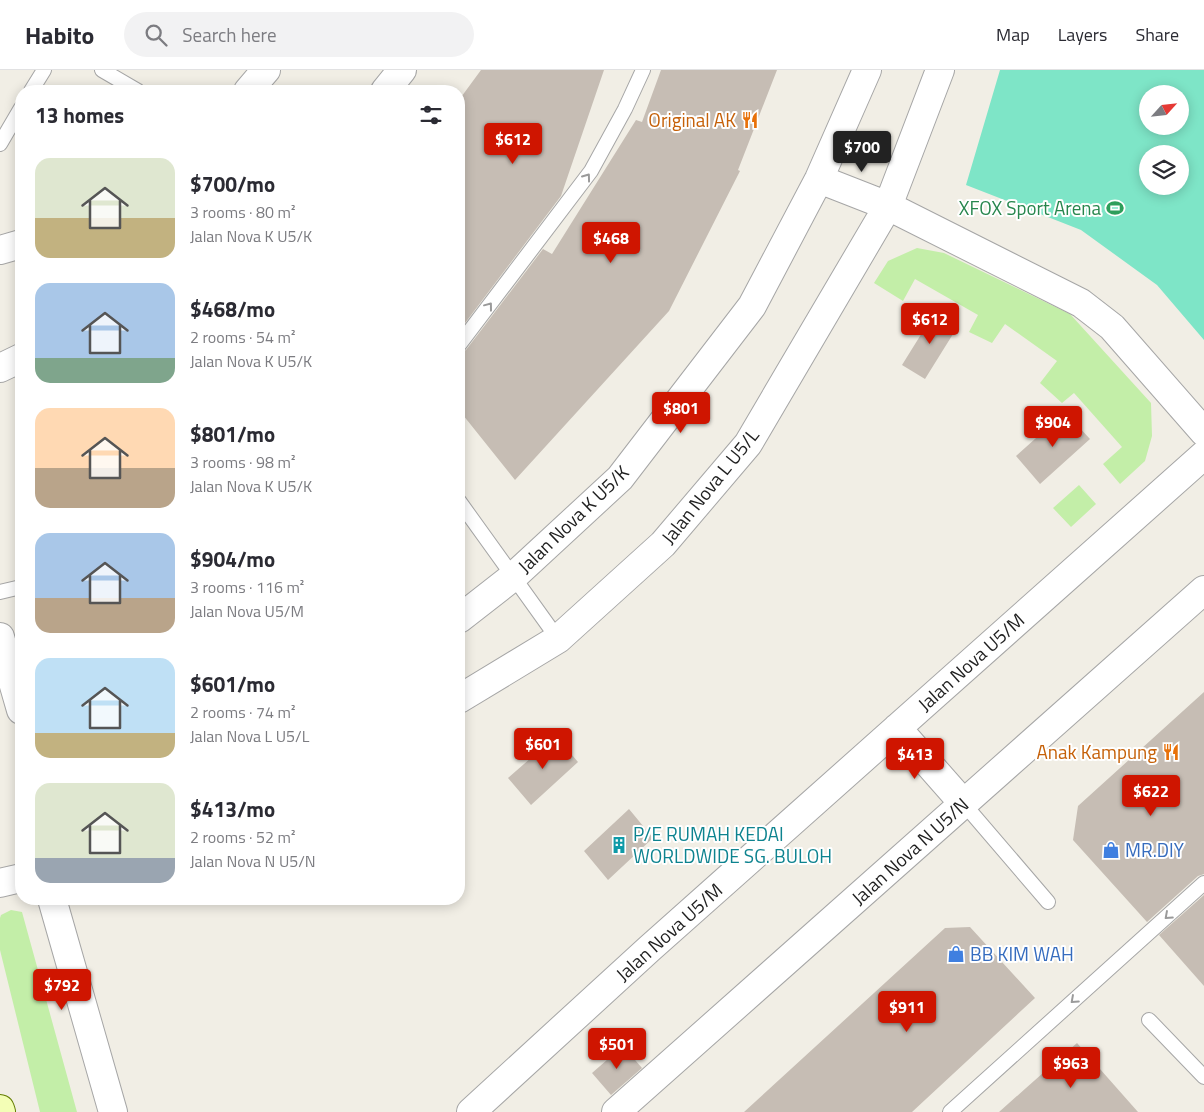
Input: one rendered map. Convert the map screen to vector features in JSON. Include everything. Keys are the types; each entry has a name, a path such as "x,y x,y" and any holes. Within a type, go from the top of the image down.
{"street":[{"path":"253,85 266,70"},
{"path":"390,85 402,70"},
{"name":"Jalan Nova K U5/K","path":"465,614 514,576 620,478 752,306 820,179 867,70"},
{"name":"Jalan Nova L U5/L","path":"465,695 558,639 663,544 748,444 888,206 940,70"},
{"path":"820,179 888,206 1081,303 1112,328 1204,432"},
{"path":"0,250 15,246"},
{"path":"0,368 15,361"},
{"name":"Jalan Nova U5/M","path":"471,1112 649,949 1204,455"},
{"name":"Jalan Nova N U5/N","path":"616,1112 1204,590"},
{"path":"0,637 15,689"},
{"path":"897,728 964,804"},
{"path":"0,883 15,879"},
{"path":"54,905 113,1112"}],"lane":[{"path":"35,85 44,70"},
{"path":"102,70 128,85"},
{"path":"465,337 591,171 644,70"},
{"path":"0,144 15,118"},
{"path":"465,509 558,639"},
{"path":"0,592 15,588"},
{"path":"964,804 1048,902"},
{"path":"950,1112 1204,883"},
{"path":"1149,1020 1204,1077"}],"green space":[{"name":"XFOX Sport Arena","path":"1000,70 1204,70 1204,340 1157,285 1081,230 966,185"},
{"path":"917,248 944,253 1070,314 1151,403 1152,436 1145,461 1120,484 1103,464 1122,447 1074,393 1062,403 1040,383 1057,361 1005,324 992,343 969,332 978,315 915,279 903,301 874,283 888,261"},
{"path":"1079,485 1096,504 1071,527 1053,508"},
{"path":"11,910 22,912 77,1112 40,1112 0,950 0,918 1,915"}],"building":[{"path":"481,70 604,70 561,196 465,323 465,92"},
{"path":"661,70 777,70 738,170 740,171 669,311 515,480 465,418 465,351 543,249 552,254 636,120 642,122"},
{"path":"935,312 958,326 925,379 902,365"},
{"path":"1065,412 1090,439 1040,484 1016,456"},
{"path":"1204,692 1204,874 1198,876 1147,922 1073,840 1078,806"},
{"path":"556,736 578,762 531,805 508,778"},
{"name":"P/E RUMAH KEDAI WORLDWIDE SG. BULOH","path":"629,809 653,838 608,880 584,851"},
{"path":"1204,895 1204,986 1159,935"},
{"path":"970,927 1035,998 912,1112 744,1112 945,928"},
{"path":"1077,1043 1138,1112 999,1112 1026,1088"},
{"path":"623,1046 642,1068 611,1095 592,1073"}],"place":[{"name":"Original AK","path":"750,120"},
{"name":"XFOX Sport Arena","path":"1115,208"},
{"name":"Anak Kampung","path":"1171,752"},
{"name":"P/E RUMAH KEDAI WORLDWIDE SG. BULOH","path":"619,845"},
{"name":"MR.DIY","path":"1111,850"},
{"name":"BB KIM WAH","path":"956,954"}]}
